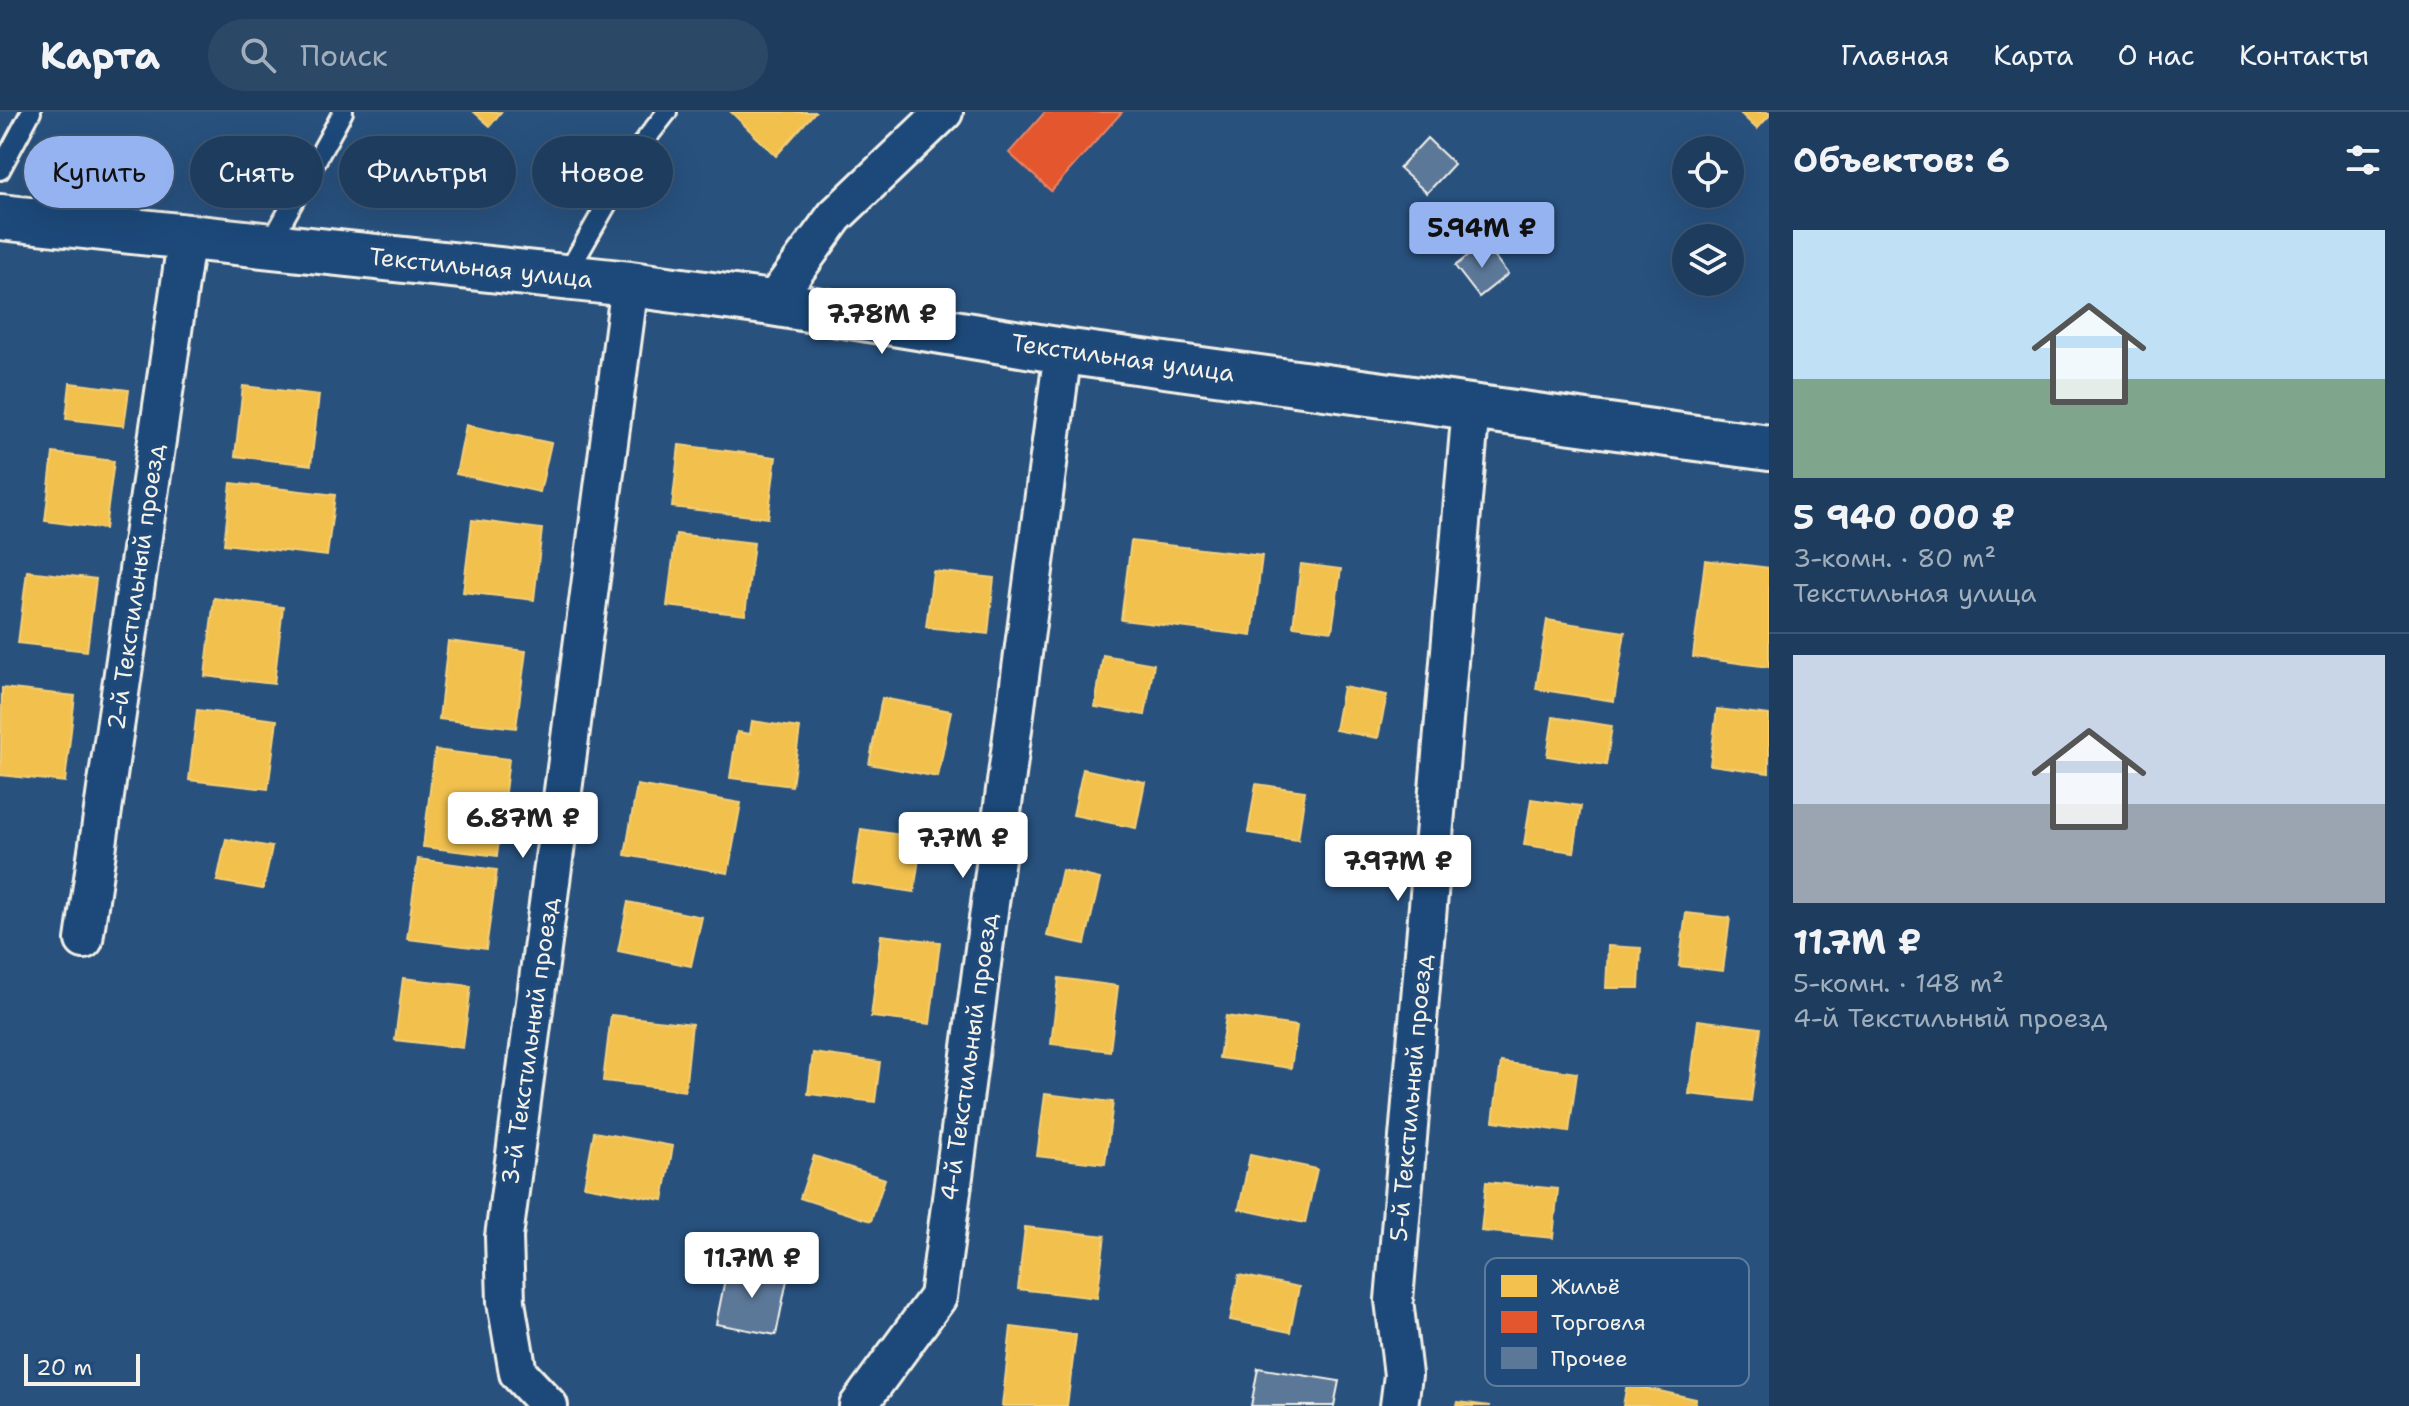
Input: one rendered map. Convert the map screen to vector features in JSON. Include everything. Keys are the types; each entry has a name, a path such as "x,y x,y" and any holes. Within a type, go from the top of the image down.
{"main road":[{"name":"Текстильная улица","path":"0,217 630,284 772,303 1063,351 1769,448"}],"street":[{"path":"772,303 835,216 944,112"},
{"name":"2-й Текстильный проезд","path":"84,940 187,235"},
{"name":"3-й Текстильный проезд","path":"549,1406 518,1373 506,1302 504,1237 630,284"},
{"name":"4-й Текстильный проезд","path":"858,1406 938,1297 1063,351"},
{"name":"5-й Текстильный проезд","path":"1399,1406 1403,1375 1394,1300 1471,407"}],"lane":[{"path":"0,170 31,112"},
{"path":"268,246 343,112"},
{"path":"565,277 639,148 667,112"}],"building: Жильё":[{"path":"474,112 501,112 490,126"},
{"path":"731,112 815,112 776,156"},
{"path":"1739,112 1769,112 1769,116 1757,129"},
{"path":"70,383 129,390 124,426 66,419"},
{"path":"243,386 319,395 311,465 235,456"},
{"path":"466,425 551,443 540,492 456,474"},
{"path":"679,445 776,457 768,518 672,507"},
{"path":"53,453 114,461 105,529 45,521"},
{"path":"231,483 335,495 327,556 224,544"},
{"path":"472,520 542,529 534,600 463,592"},
{"path":"676,534 754,543 745,615 667,606"},
{"path":"1131,541 1262,556 1252,636 1121,620"},
{"path":"1705,560 1769,568 1769,667 1693,657"},
{"path":"1301,564 1341,569 1332,631 1293,626"},
{"path":"27,571 96,579 87,651 18,643"},
{"path":"933,571 994,578 988,634 926,627"},
{"path":"214,598 283,607 274,684 205,676"},
{"path":"1547,620 1625,632 1614,701 1536,689"},
{"path":"448,641 526,651 516,728 439,719"},
{"path":"1103,655 1154,664 1145,715 1095,707"},
{"path":"1343,687 1387,695 1378,738 1335,730"},
{"path":"2,688 75,696 65,782 0,775"},
{"path":"882,698 951,711 938,777 869,764"},
{"path":"1717,709 1769,715 1769,773 1710,765"},
{"path":"197,710 277,720 268,789 189,780"},
{"path":"1553,717 1612,726 1606,765 1547,756"},
{"path":"752,721 800,728 792,786 730,778 737,732 750,734"},
{"path":"435,750 509,759 497,856 423,847"},
{"path":"1083,769 1145,782 1136,828 1073,815"},
{"path":"1256,784 1305,791 1298,840 1248,833"},
{"path":"637,785 741,803 728,873 625,855"},
{"path":"1531,799 1581,806 1574,852 1524,845"},
{"path":"861,829 922,838 914,892 853,883"},
{"path":"226,839 272,847 263,889 217,881"},
{"path":"418,859 497,870 486,949 407,939"},
{"path":"1062,870 1100,879 1085,944 1047,936"},
{"path":"628,902 702,917 691,966 618,951"},
{"path":"1686,913 1730,918 1723,971 1679,966"},
{"path":"881,935 940,942 930,1024 871,1017"},
{"path":"1608,946 1641,948 1639,988 1606,988"},
{"path":"403,978 471,986 463,1048 395,1040"},
{"path":"1059,978 1118,986 1110,1051 1051,1044"},
{"path":"611,1015 692,1024 685,1091 603,1081"},
{"path":"1226,1016 1297,1026 1291,1068 1219,1058"},
{"path":"1698,1020 1761,1028 1751,1101 1689,1094"},
{"path":"813,1053 880,1062 875,1102 808,1094"},
{"path":"1501,1062 1577,1073 1569,1132 1493,1121"},
{"path":"1045,1094 1113,1102 1105,1164 1037,1156"},
{"path":"594,1132 673,1146 663,1200 584,1186"},
{"path":"1250,1155 1317,1169 1305,1223 1239,1209"},
{"path":"814,1156 885,1179 871,1221 800,1198"},
{"path":"1486,1182 1558,1189 1553,1238 1481,1231"},
{"path":"1025,1227 1105,1236 1097,1298 1018,1289"},
{"path":"1239,1275 1299,1287 1290,1332 1230,1320"},
{"path":"1011,1327 1076,1335 1067,1406 1002,1406"},
{"path":"1627,1386 1696,1399 1695,1406 1623,1406"},
{"path":"1458,1402 1490,1406 1457,1406"}],"building: Торговля":[{"path":"1045,112 1122,112 1051,191 1009,153"}],"building: Прочее":[{"path":"1427,138 1454,164 1427,193 1399,168"},
{"path":"1484,243 1508,274 1479,297 1455,266"},
{"path":"728,1264 788,1275 776,1335 716,1324"},
{"path":"1258,1368 1339,1381 1334,1406 1251,1406"}]}
